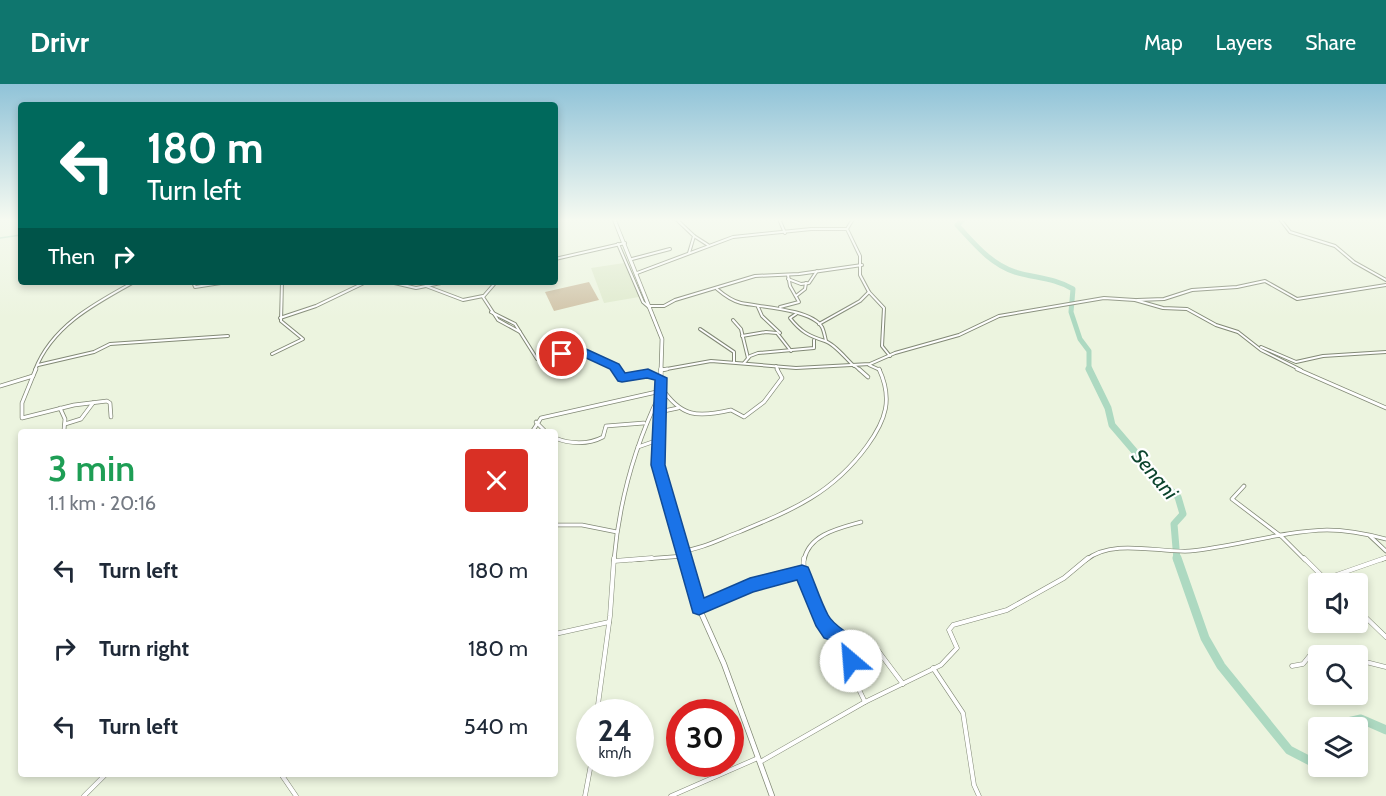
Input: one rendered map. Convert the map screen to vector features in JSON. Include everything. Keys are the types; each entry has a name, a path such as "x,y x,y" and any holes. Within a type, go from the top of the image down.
{"main road":[{"path":"630,252 662,339 658,440 662,480 699,608 724,664 772,796"}],"street":[{"path":"558,258 583,252"},
{"path":"622,252 643,302 651,308 717,290 752,277 862,266"},
{"path":"632,258 656,252"},
{"path":"638,273 650,266 694,252"},
{"path":"859,252 862,266 860,275 869,292 884,308 882,346 890,356"},
{"path":"1342,252 1354,262 1386,280"},
{"path":"796,296 805,289 806,283 810,282 810,278 816,275 817,271"},
{"path":"717,290 726,297 758,307 780,308 799,303 788,275"},
{"path":"788,279 806,283"},
{"path":"661,370 702,362 776,366 854,366 880,362 890,356 959,335 999,316 1104,298 1164,299 1192,290 1224,286 1237,287 1265,280 1297,298 1386,285"},
{"path":"111,417 109,401 60,408 22,418 22,403 38,365 52,340 88,307 128,285"},
{"path":"194,285 195,287 208,285"},
{"path":"272,354 303,339 285,326 280,318 282,285"},
{"path":"280,318 316,306 360,285"},
{"path":"403,285 416,288 431,285"},
{"path":"426,286 463,300 483,296 493,285"},
{"path":"819,324 860,301 869,292"},
{"path":"483,296 491,312 500,322 520,332 537,359 580,351 612,365 622,378 648,373 661,378"},
{"path":"1135,300 1159,308 1187,309 1296,362 1323,356 1386,352"},
{"path":"758,307 762,316 780,333 791,351"},
{"path":"780,308 819,324 826,341 868,377"},
{"path":"796,314 790,318 796,327 814,340 826,341"},
{"path":"733,320 741,329 748,358"},
{"path":"700,329 734,352 734,362"},
{"path":"742,336 775,331 780,333"},
{"path":"38,365 94,352 110,344 228,336"},
{"path":"1249,339 1261,350 1293,367 1386,408"},
{"path":"744,363 758,353 815,347 814,340"},
{"path":"613,561 683,553 701,548 786,511 827,488 847,473 882,427 887,408 887,387 879,368 862,364"},
{"path":"661,390 670,402 700,416 730,410 747,416 764,402 782,378 776,366"},
{"path":"0,386 33,376"},
{"path":"533,429 541,418 661,390"},
{"path":"599,699 609,622 616,532 623,493 645,423 661,390"},
{"path":"65,424 81,418 93,403"},
{"path":"60,408 64,429"},
{"path":"659,412 680,408"},
{"path":"536,422 543,429"},
{"path":"558,439 575,442 599,440 603,437 606,426 645,423"},
{"path":"638,447 658,440"},
{"path":"1244,486 1232,499 1282,537 1319,573"},
{"path":"861,522 838,529 811,544 801,563 802,572 822,621 830,633 844,638 858,637 870,640 903,684"},
{"path":"558,525 582,525 616,532"},
{"path":"671,796 759,760 933,668 951,657 957,648 950,627 1007,610 1064,578 1092,555 1148,547 1188,551 1326,530 1386,539"},
{"path":"1370,536 1386,551"},
{"path":"1342,573 1386,558"},
{"path":"699,608 750,585 802,572"},
{"path":"1368,620 1386,637"},
{"path":"558,633 609,622"},
{"path":"844,638 851,651 852,675 865,702"},
{"path":"1292,666 1296,667 1308,659"},
{"path":"1368,662 1386,667"},
{"path":"933,668 963,713 974,785 979,796"},
{"path":"84,796 103,777"},
{"path":"283,777 296,796"},
{"path":"585,796 589,777"}],"shaded area":[{"path":"624,263 639,297 604,303 591,268"},
{"path":"589,282 599,300 554,311 545,292"}],"waterway":[{"name":"Senani","path":"983,252 998,264 1015,272 1052,280 1073,289 1071,312 1080,339 1089,351 1089,369"},
{"name":"Senani","path":"1089,369 1108,408 1112,425 1159,480 1178,497 1183,514 1174,524 1177,560"},
{"name":"Senani","path":"1177,558 1205,638 1221,666 1289,750 1308,760"},
{"name":"Senani","path":"1368,722 1386,730"}],"route":[{"path":"562,354 586,352 614,366 622,378 648,373 661,378 658,465 699,608 750,585 802,572 822,621 830,633 844,638 847,642 851,651 851,661"}]}
